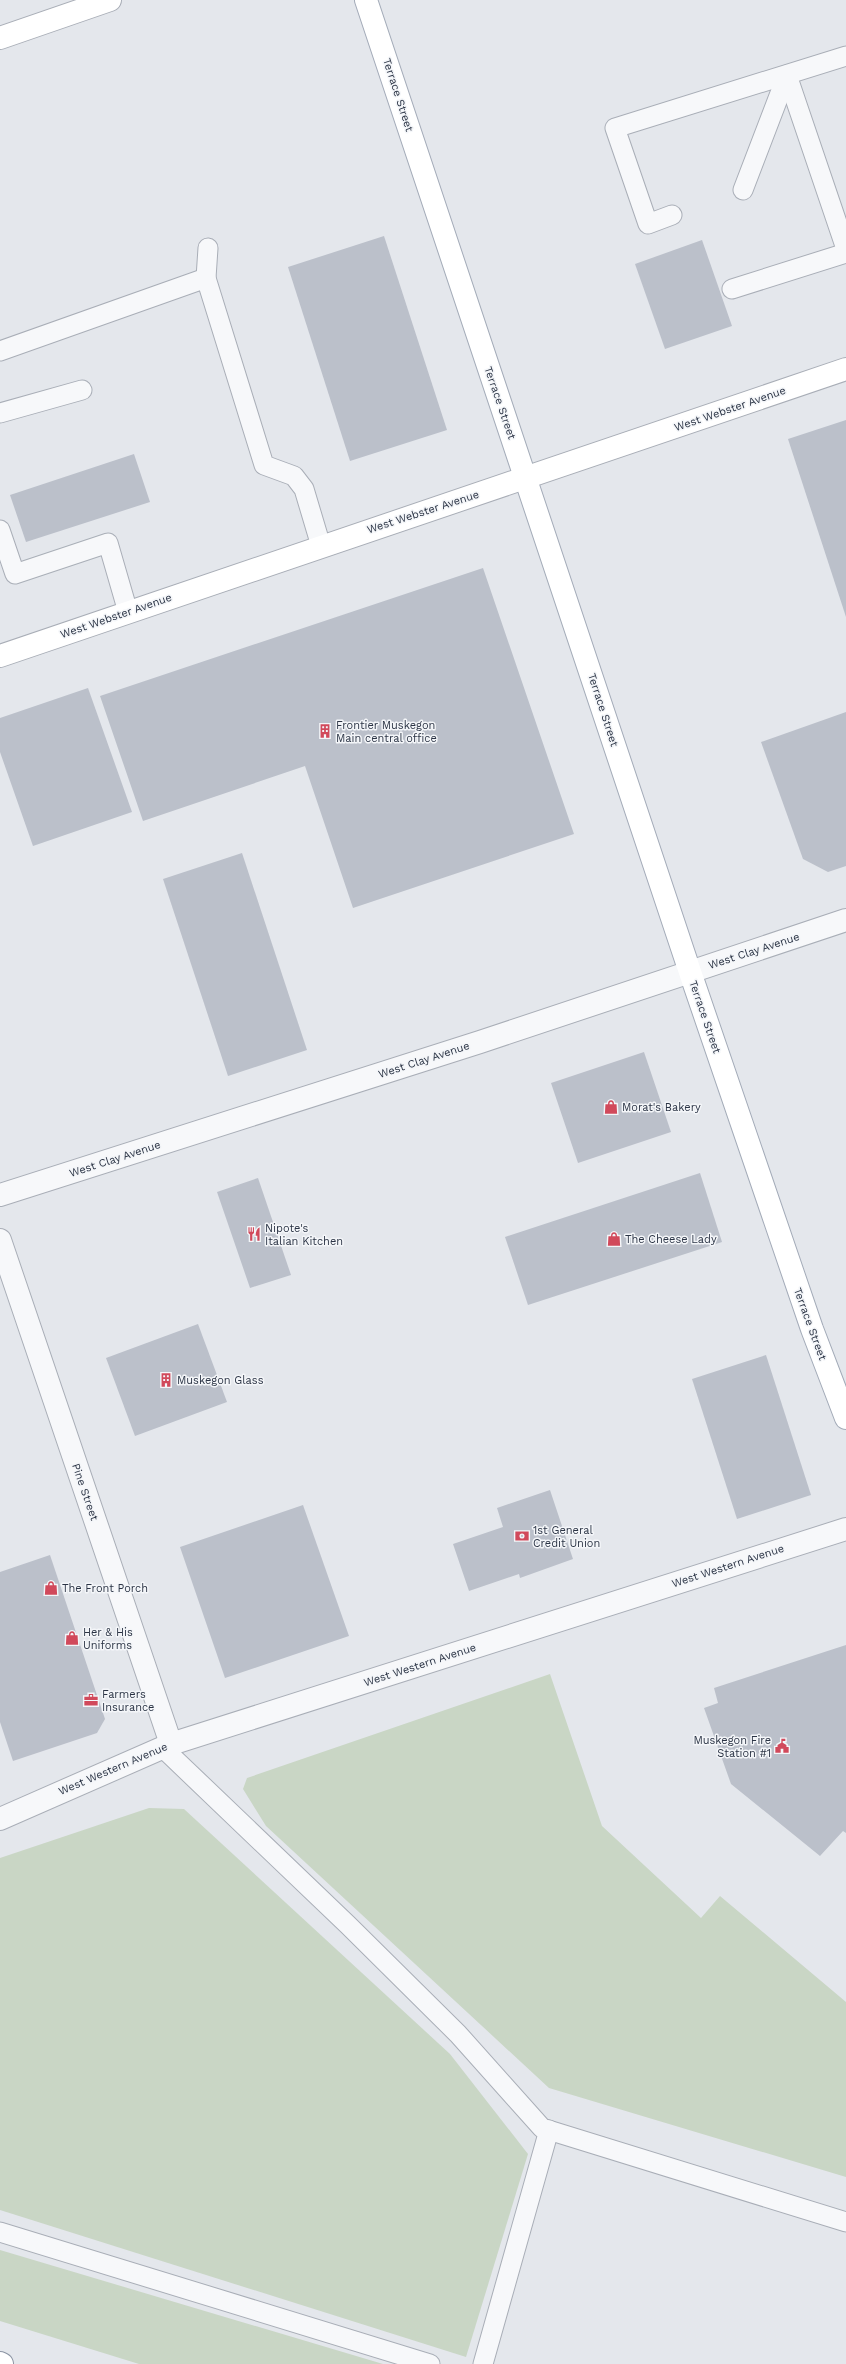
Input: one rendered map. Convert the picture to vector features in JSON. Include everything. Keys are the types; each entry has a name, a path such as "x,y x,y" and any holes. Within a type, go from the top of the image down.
{"main road":[{"path":"0,38 110,0"},
{"name":"Terrace Street","path":"366,0 740,1120 809,1323 846,1418"},
{"name":"West Webster Avenue","path":"0,656 846,369"}],"street":[{"name":"West Clay Avenue","path":"0,1195 472,1044 846,920"},
{"name":"Pine Street","path":"0,1240 167,1746"},
{"name":"West Western Avenue","path":"0,1819 167,1746 846,1529"}],"lane":[{"path":"672,215 648,224 615,128 846,56"},
{"path":"743,190 787,75"},
{"path":"787,75 846,249"},
{"path":"208,248 206,278 264,465 294,476 304,489 321,546"},
{"path":"732,289 846,253"},
{"path":"0,351 206,278"},
{"path":"0,413 82,390"},
{"path":"0,530 16,574 108,543 128,612"},
{"path":"167,1746 458,2034 542,2128 846,2222"},
{"path":"483,2364 549,2130"},
{"path":"0,2232 430,2364"}],"green space":[{"path":"550,1674 602,1826 701,1918 720,1896 846,2002 846,2177 549,2088 266,1826 243,1789 247,1778"},
{"path":"149,1808 184,1809 450,2054 528,2154 466,2357 0,2210 0,1858"},
{"path":"0,2250 383,2364 139,2364 0,2321"}],"building":[{"path":"384,236 447,430 350,461 288,267"},
{"path":"702,240 732,326 665,349 635,264"},
{"path":"846,420 846,617 788,439"},
{"path":"134,454 150,502 26,542 10,495"},
{"name":"Frontier Muskegon Main central office","path":"483,568 574,834 353,908 305,766 143,821 100,696"},
{"path":"88,688 132,812 33,846 0,752 0,718"},
{"path":"846,712 846,866 828,872 803,859 761,742"},
{"path":"242,853 307,1050 228,1076 163,879"},
{"name":"Morat's Bakery","path":"644,1052 671,1132 578,1163 551,1083"},
{"name":"The Cheese Lady","path":"700,1173 722,1242 528,1305 505,1237"},
{"name":"Nipote's Italian Kitchen","path":"258,1178 291,1275 250,1288 217,1192"},
{"name":"Muskegon Glass","path":"198,1324 227,1402 135,1436 106,1358"},
{"path":"766,1355 811,1495 737,1519 692,1379"},
{"name":"1st General Credit Union","path":"550,1490 573,1559 520,1578 519,1574 469,1591 453,1544 503,1527 497,1508"},
{"path":"303,1505 349,1636 225,1678 180,1547"},
{"path":"50,1555 105,1719 97,1733 13,1761 0,1722 0,1572"},
{"name":"Muskegon Fire Station #1","path":"846,1645 846,1833 843,1831 820,1856 731,1784 704,1708 718,1703 714,1688"}],"place":[{"name":"Frontier Muskegon Main central office","path":"325,731"},
{"name":"Morat's Bakery","path":"611,1107"},
{"name":"Nipote's Italian Kitchen","path":"254,1234"},
{"name":"The Cheese Lady","path":"614,1239"},
{"name":"Muskegon Glass","path":"166,1380"},
{"name":"1st General Credit Union","path":"522,1536"},
{"name":"The Front Porch","path":"51,1588"},
{"name":"Her & His Uniforms","path":"72,1638"},
{"name":"Farmers Insurance","path":"91,1700"},
{"name":"Muskegon Fire Station #1","path":"782,1746"}]}
